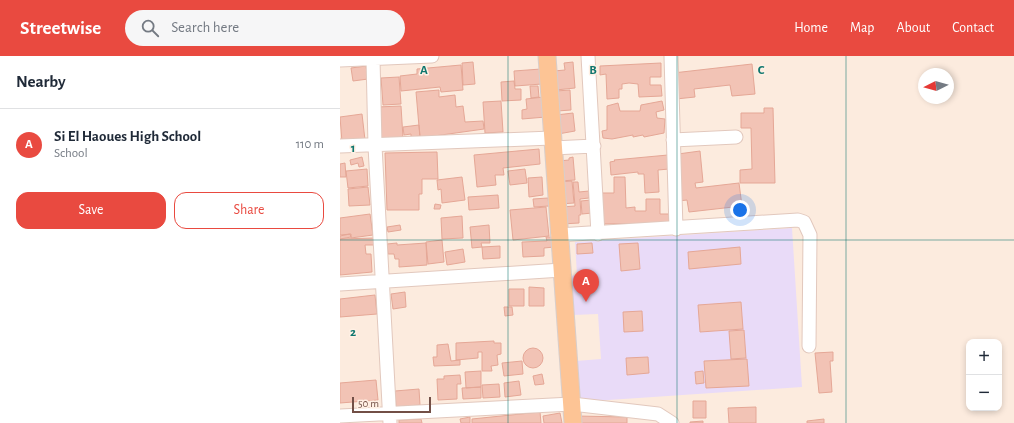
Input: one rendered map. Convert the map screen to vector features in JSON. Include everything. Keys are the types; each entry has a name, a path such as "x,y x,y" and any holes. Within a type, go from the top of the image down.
{"main road":[{"path":"547,56 558,235 562,270 573,423"}],"street":[{"path":"340,60 432,56"},
{"path":"588,56 598,234"},
{"path":"671,56 676,229"},
{"path":"373,58 375,146 390,418"},
{"path":"673,140 736,137"},
{"path":"340,146 552,143 594,146"},
{"path":"558,235 598,234 798,220 804,222 810,235 809,346"},
{"path":"340,284 562,270"},
{"path":"340,416 390,418 572,404 658,414 672,423"}],"shaded area":[{"path":"792,228 802,387 579,402 576,361 601,359 598,314 573,315 571,276 577,275 575,242"}],"building":[{"path":"473,62 475,84 463,85 462,63"},
{"path":"573,62 575,88 556,90 554,71 565,70 564,63"},
{"path":"661,63 661,77 650,77 650,85 661,85 662,96 639,97 638,84 629,83 622,84 622,89 619,89 619,98 607,99 606,74 600,75 600,66"},
{"path":"752,64 755,94 732,96 730,85 694,89 695,97 676,99 673,73"},
{"path":"461,65 463,90 441,92 440,87 401,91 400,76 417,74 417,69"},
{"path":"366,66 368,79 353,81 351,68"},
{"path":"541,69 542,84 515,86 514,71"},
{"path":"399,77 401,104 383,105 381,78"},
{"path":"514,81 515,89 521,89 521,100 502,101 501,82"},
{"path":"530,86 538,86 539,97 531,98"},
{"path":"439,90 439,97 455,95 456,107 463,106 465,122 483,121 484,129 420,138 416,92"},
{"path":"570,90 571,110 557,111 556,91"},
{"path":"544,97 546,117 522,119 522,110 527,109 526,99"},
{"path":"501,101 503,132 485,133 483,102"},
{"path":"662,101 664,110 656,112 657,118 665,119 664,133 644,137 643,135 633,137 633,135 612,139 603,138 602,131 607,130 607,106 618,103 620,111 640,111 641,105"},
{"path":"401,106 403,138 380,140 377,107"},
{"path":"764,108 773,108 775,183 740,183 740,170 752,169 751,128 741,128 741,113 764,113"},
{"path":"573,113 575,131 558,134 556,115"},
{"path":"362,114 365,140 342,142 340,117"},
{"path":"419,125 420,136 411,137 411,134 404,135 403,127"},
{"path":"539,149 540,164 503,168 504,175 495,175 496,185 477,187 474,155"},
{"path":"700,151 703,182 695,183 696,188 739,183 742,206 689,212 687,200 678,201 676,183 681,183 678,154"},
{"path":"437,152 438,179 422,179 422,194 419,194 419,210 387,210 385,153"},
{"path":"668,155 669,169 658,170 659,192 645,193 644,174 638,174 638,172 611,175 610,162 615,161 614,160"},
{"path":"362,157 364,166 359,167 358,163 351,165 350,160"},
{"path":"573,157 575,180 560,181 558,161 569,160 569,158"},
{"path":"345,163 346,177 340,177 340,164"},
{"path":"367,169 368,186 348,188 346,171"},
{"path":"525,169 527,183 510,185 508,171"},
{"path":"462,177 465,200 442,203 441,189 438,190 437,180"},
{"path":"542,177 543,195 529,197 528,178"},
{"path":"614,177 625,177 626,208 635,207 635,211 646,211 646,199 660,199 660,214 669,214 669,223 602,224 601,193 614,193"},
{"path":"572,181 574,203 560,204 558,182"},
{"path":"573,182 578,182 579,192 589,191 589,198 580,199 581,215 579,215 579,223 562,224 561,207 575,206"},
{"path":"368,187 370,205 349,206 348,189"},
{"path":"498,195 499,208 469,210 468,197"},
{"path":"548,198 549,206 534,207 533,199"},
{"path":"591,200 592,213 582,214 581,201"},
{"path":"435,204 441,205 440,209 434,209"},
{"path":"546,207 549,236 513,240 510,210"},
{"path":"370,214 373,235 351,238 351,234 340,235 340,218"},
{"path":"462,216 463,238 442,239 441,218"},
{"path":"400,225 401,230 388,232 387,227"},
{"path":"489,225 490,243 481,243 482,247 472,248 470,227"},
{"path":"350,234 351,237 340,239 340,236"},
{"path":"546,237 553,237 554,247 544,248 544,256 523,257 522,242 547,241"},
{"path":"374,238 374,245 365,245 366,254 371,254 372,272 340,275 340,239"},
{"path":"442,240 444,262 428,264 426,242"},
{"path":"397,243 397,245 426,243 427,265 399,267 399,259 395,259 394,254 388,254 387,244"},
{"path":"592,243 593,253 577,254 577,244"},
{"path":"638,243 640,269 621,271 619,244"},
{"path":"500,246 500,258 483,259 482,247"},
{"path":"740,247 741,264 689,269 688,252"},
{"path":"463,249 465,262 447,265 445,252"},
{"path":"529,287 544,288 544,306 529,306"},
{"path":"509,289 524,289 524,306 509,306"},
{"path":"405,292 406,307 393,309 391,294"},
{"path":"375,295 377,314 340,317 340,299"},
{"path":"741,302 743,329 700,332 698,305"},
{"path":"504,307 512,307 513,315 505,316"},
{"path":"642,311 643,331 624,332 623,312"},
{"path":"744,330 746,358 731,359 729,331"},
{"path":"494,341 494,343 501,343 501,354 497,355 498,365 491,366 492,371 482,371 482,352 478,352 478,358 456,360 456,343"},
{"path":"448,344 451,361 460,360 460,365 434,366 433,357 437,357 437,345"},
{"path":"529,348 537,348 543,354 543,362 537,368 529,368 523,362 523,354"},
{"path":"833,352 833,361 830,361 832,392 819,393 815,353"},
{"path":"648,357 649,373 627,375 626,358"},
{"path":"747,359 749,386 706,388 704,361"},
{"path":"522,361 523,374 504,376 502,363"},
{"path":"481,371 481,387 466,388 465,372"},
{"path":"703,371 704,383 696,384 695,372"},
{"path":"542,374 544,384 535,385 533,376"},
{"path":"460,375 461,384 457,384 457,399 438,400 437,379 444,379 444,376"},
{"path":"376,380 378,400 340,403 340,383"},
{"path":"519,381 521,395 505,397 504,383"},
{"path":"499,384 500,397 483,398 482,385"},
{"path":"481,387 481,398 463,399 462,388"},
{"path":"419,389 420,405 396,407 395,391"},
{"path":"693,401 706,401 706,418 693,418"},
{"path":"756,407 756,423 729,423 728,408"},
{"path":"540,412 541,423 472,423 472,419"},
{"path":"560,413 562,423 544,423 543,416"},
{"path":"576,416 627,417 627,423 576,423"},
{"path":"470,417 470,423 461,423 460,419"},
{"path":"421,419 422,423 399,423 399,420"},
{"path":"824,419 824,423 807,423 807,421"},
{"path":"703,421 703,423 690,423 690,422"}],"place":[{"name":"Si El Haoues High School","path":"586,302"}]}
